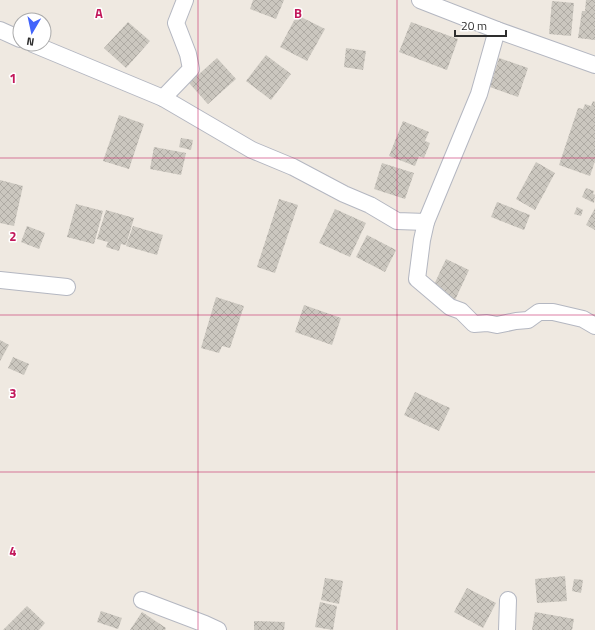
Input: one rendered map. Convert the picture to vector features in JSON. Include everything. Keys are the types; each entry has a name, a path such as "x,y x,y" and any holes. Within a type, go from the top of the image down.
{"street":[{"path":"163,98 191,69 188,54 176,23 185,0"},
{"path":"420,0 496,30 595,64"},
{"path":"0,30 12,35"},
{"path":"496,30 479,94 426,222 417,280 450,307 461,311 474,324 497,325 528,320 539,312 552,312 583,319 595,326"},
{"path":"52,52 163,98 252,150 293,166 344,194 370,204 396,221 426,222"},
{"path":"0,280 67,287"},
{"path":"142,600 218,630"},
{"path":"507,630 508,600"}],"building":[{"path":"253,0 284,0 276,19 250,9"},
{"path":"586,0 595,0 595,40 578,38 582,11 585,11"},
{"path":"552,1 574,3 571,36 549,34"},
{"path":"297,15 325,29 307,61 280,47"},
{"path":"128,22 150,41 126,68 104,48"},
{"path":"411,22 458,39 447,70 399,52"},
{"path":"346,48 366,51 363,70 344,67"},
{"path":"266,55 291,74 271,100 246,81"},
{"path":"217,58 236,79 208,104 189,83"},
{"path":"499,58 528,68 518,97 490,87"},
{"path":"593,101 595,102 595,161 590,176 559,165 578,108 583,109 585,104 591,106"},
{"path":"119,115 144,124 129,169 103,161"},
{"path":"403,121 429,132 425,141 430,143 424,158 419,156 415,166 389,156"},
{"path":"181,138 193,140 191,150 179,147"},
{"path":"154,147 186,153 181,175 150,169"},
{"path":"536,162 555,173 535,210 516,199"},
{"path":"382,163 414,173 405,199 374,189"},
{"path":"0,180 23,186 14,226 0,223"},
{"path":"586,188 594,191 594,203 582,197"},
{"path":"279,199 298,205 275,273 257,267"},
{"path":"497,202 530,215 524,230 491,217"},
{"path":"76,204 103,211 94,244 67,237"},
{"path":"577,207 583,210 581,216 574,214"},
{"path":"595,208 595,230 586,225"},
{"path":"335,209 366,223 350,257 319,243"},
{"path":"106,210 134,218 126,245 121,244 119,251 106,247 108,242 97,239"},
{"path":"27,226 45,233 39,249 21,242"},
{"path":"133,226 163,235 157,255 126,246"},
{"path":"367,235 396,250 385,272 356,257"},
{"path":"446,259 469,270 455,300 432,289"},
{"path":"216,297 244,306 230,348 222,346 219,353 201,348"},
{"path":"304,305 341,318 332,345 295,332"},
{"path":"0,340 9,345 0,361"},
{"path":"13,357 29,364 24,375 8,368"},
{"path":"415,392 450,408 439,431 404,415"},
{"path":"565,576 567,601 537,603 535,579"},
{"path":"325,578 343,581 339,604 321,600"},
{"path":"574,579 583,580 581,593 572,591"},
{"path":"467,588 496,603 483,628 454,612"},
{"path":"320,602 337,606 333,630 315,627"},
{"path":"27,606 45,623 39,630 3,630"},
{"path":"101,611 122,618 118,629 97,622"},
{"path":"142,612 166,628 165,630 130,630"},
{"path":"535,612 574,619 572,630 532,630"},
{"path":"254,621 285,622 284,630 254,630"}]}
